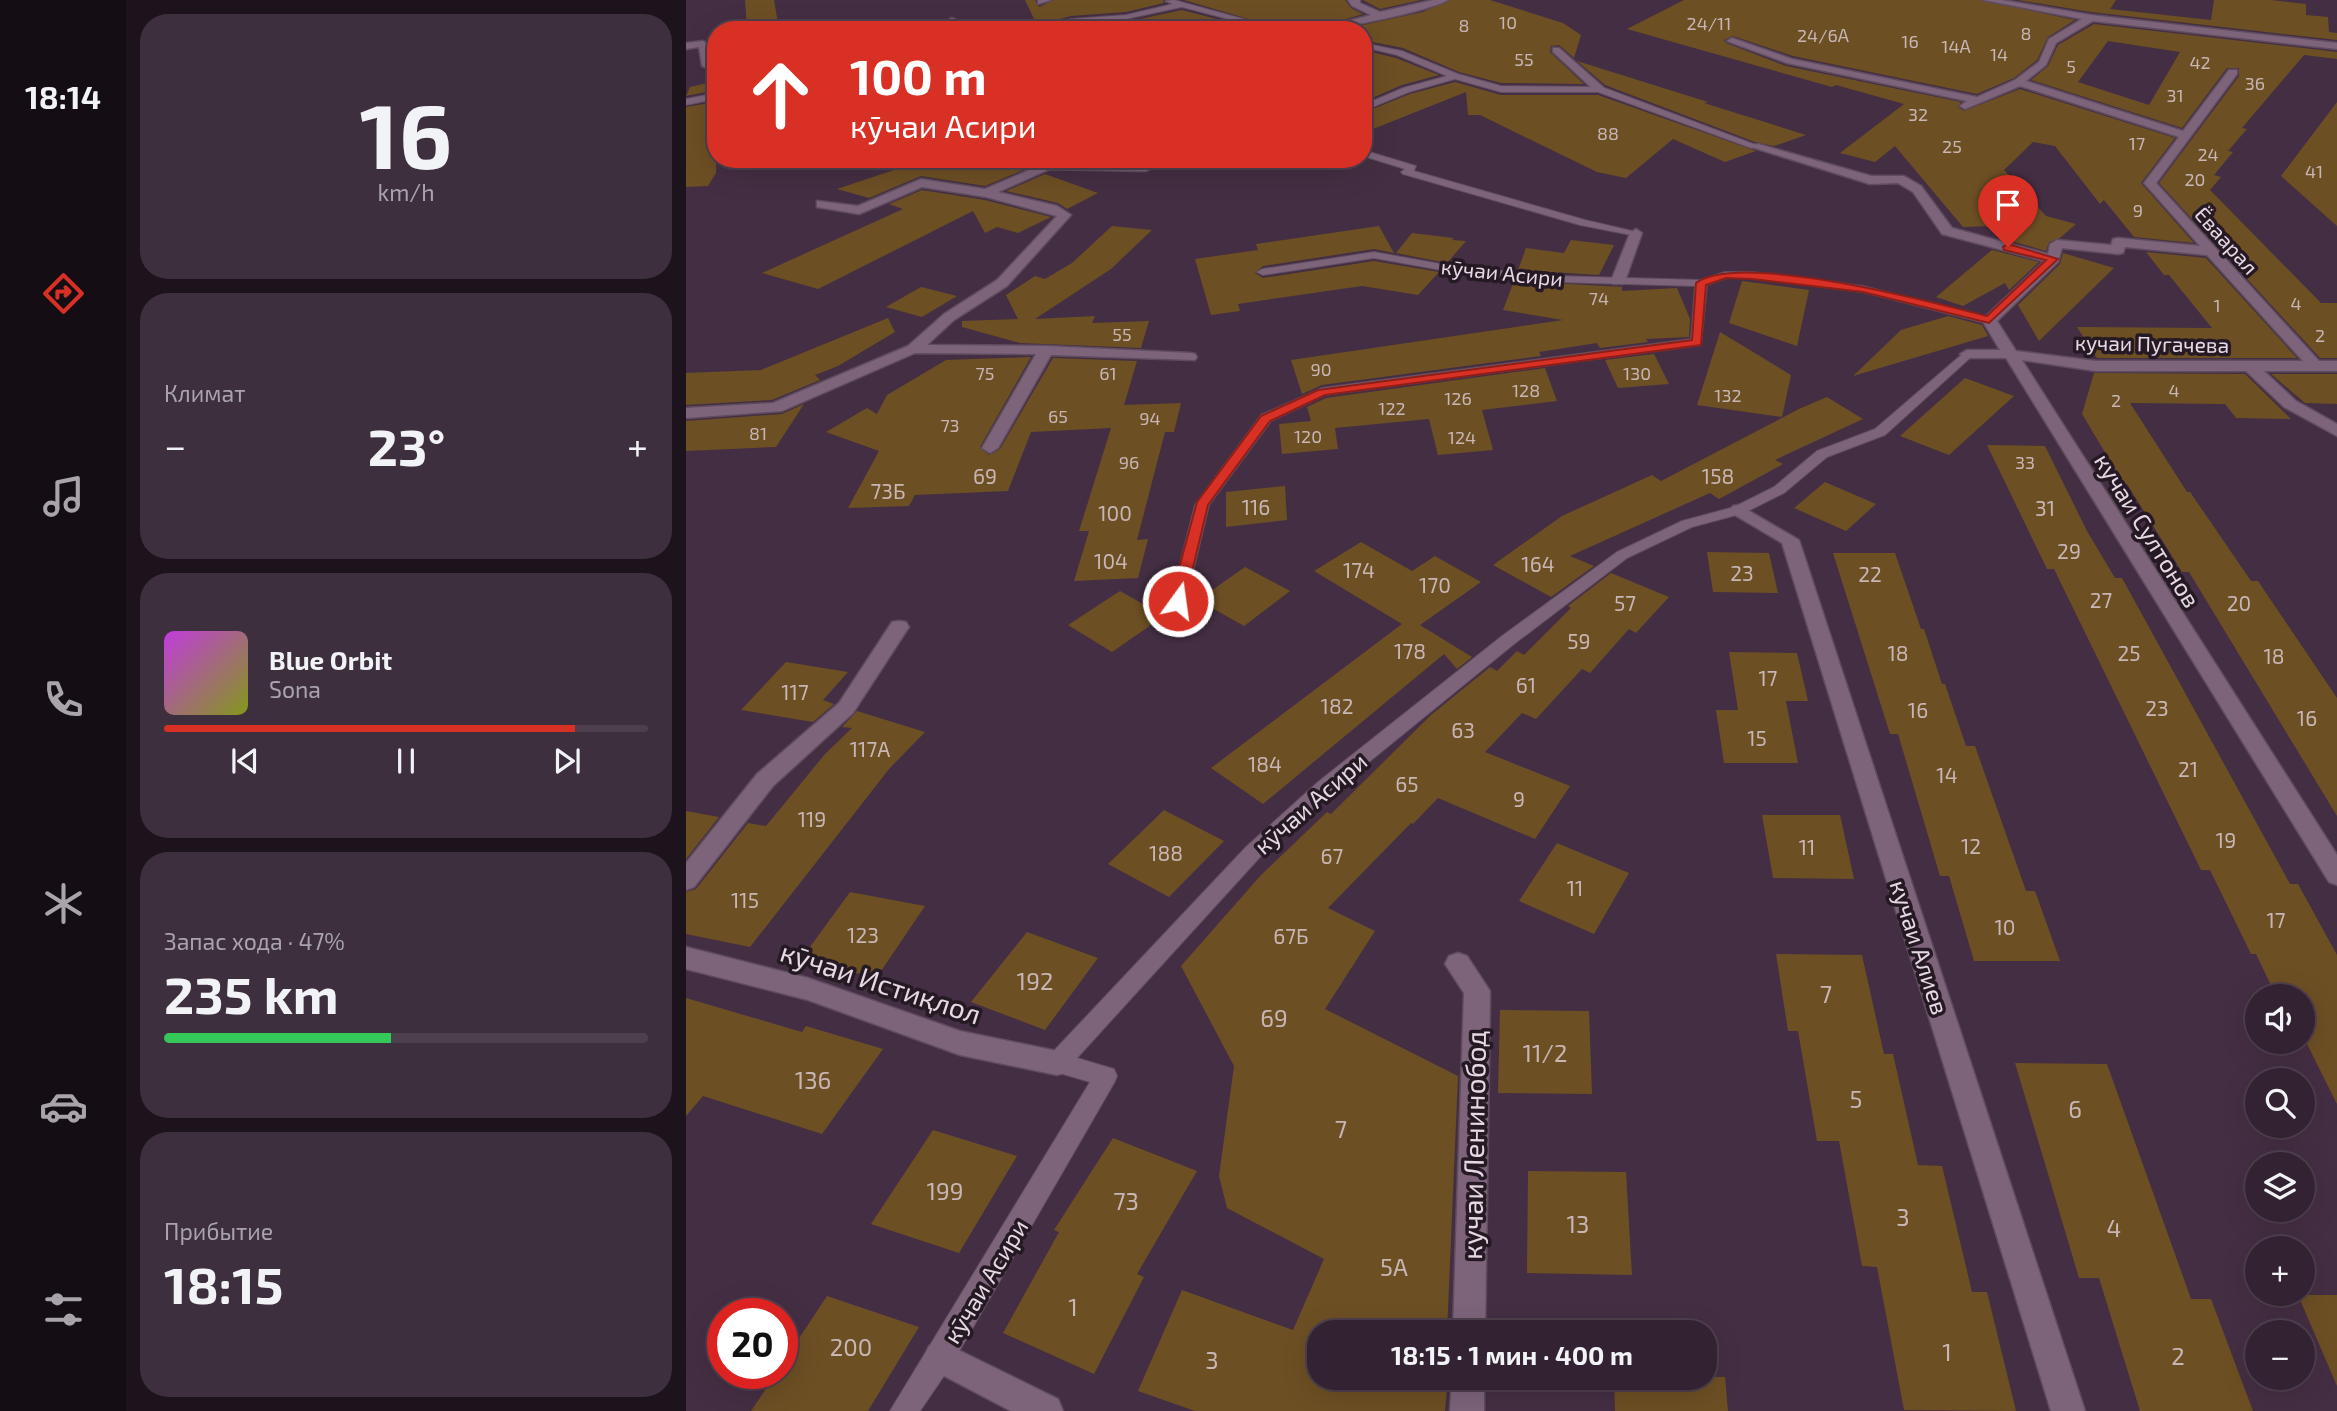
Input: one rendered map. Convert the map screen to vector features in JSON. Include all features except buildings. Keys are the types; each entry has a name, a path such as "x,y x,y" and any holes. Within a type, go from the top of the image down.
{"street":[{"path":"1352,0 1356,1 1354,4 1381,16"},
{"path":"1358,21 1444,0"},
{"path":"1987,0 2091,18 2337,46"},
{"path":"1965,107 2019,82 2043,63 2052,41 2091,18"},
{"path":"686,46 704,40 707,65"},
{"path":"1732,41 1790,61 1977,100"},
{"path":"1556,50 1599,89"},
{"name":"Ёваарал","path":"2233,72 2150,183 2315,366"},
{"path":"2019,82 2185,135"},
{"path":"1754,146 1870,180 1900,179 1917,189 1947,231 2053,259"},
{"path":"986,193 1041,168"},
{"path":"686,413 776,408 913,349 949,317 1002,283 1065,215 1053,209 986,193 922,183 859,210 821,204"},
{"path":"1618,281 1636,233"},
{"path":"1989,320 2053,259 2057,244 2118,250 2118,242 2211,251"},
{"name":"кучаи Султонов","path":"1989,320 2337,875"},
{"path":"913,349 1046,350 1190,357"},
{"path":"990,448 1046,350"},
{"name":"кучаи Пугачева","path":"1966,354 2008,354 2096,366 2337,366"},
{"path":"2250,366 2290,404 2337,431"},
{"name":"кучаи Алиев","path":"1739,510 1790,540 2068,1411"},
{"path":"686,880 765,780 846,708 900,627"},
{"name":"кӯчаи Истиқлол","path":"686,958 808,989 960,1043 1057,1063"},
{"name":"кучаи Ленинобод","path":"1458,964 1477,990 1469,1320"},
{"path":"940,1357 1046,1411"},
{"path":"1467,1411 1468,1390"}],"lane":[{"path":"1165,0 1244,21"},
{"path":"1071,21 1115,18 1179,5"},
{"path":"1372,47 1399,53 1455,76 1501,89 1599,89 1754,146"},
{"path":"1372,104 1406,90 1455,76"},
{"path":"686,102 707,98"},
{"path":"1372,156 1413,167 1406,172 1584,223 1636,233"},
{"name":"кӯчаи Асири","path":"1262,272 1374,255 1452,269 1556,279 1701,283 1725,275 1752,275 1863,289 1989,320"},
{"path":"1172,626 1202,505 1266,418 1322,392 1697,342 1701,283"},
{"name":"кӯчаи Асири","path":"904,1411 940,1357 1106,1076 1057,1063 1253,852 1325,787 1508,640 1622,555 1687,524 1739,510 1779,490 1822,453 1880,432 1966,354"}],"route":[{"path":"1178,601 1202,505 1266,418 1322,392 1697,342 1701,283 1725,275 1752,275 1863,289 1989,320 2053,259 2008,247"}]}
